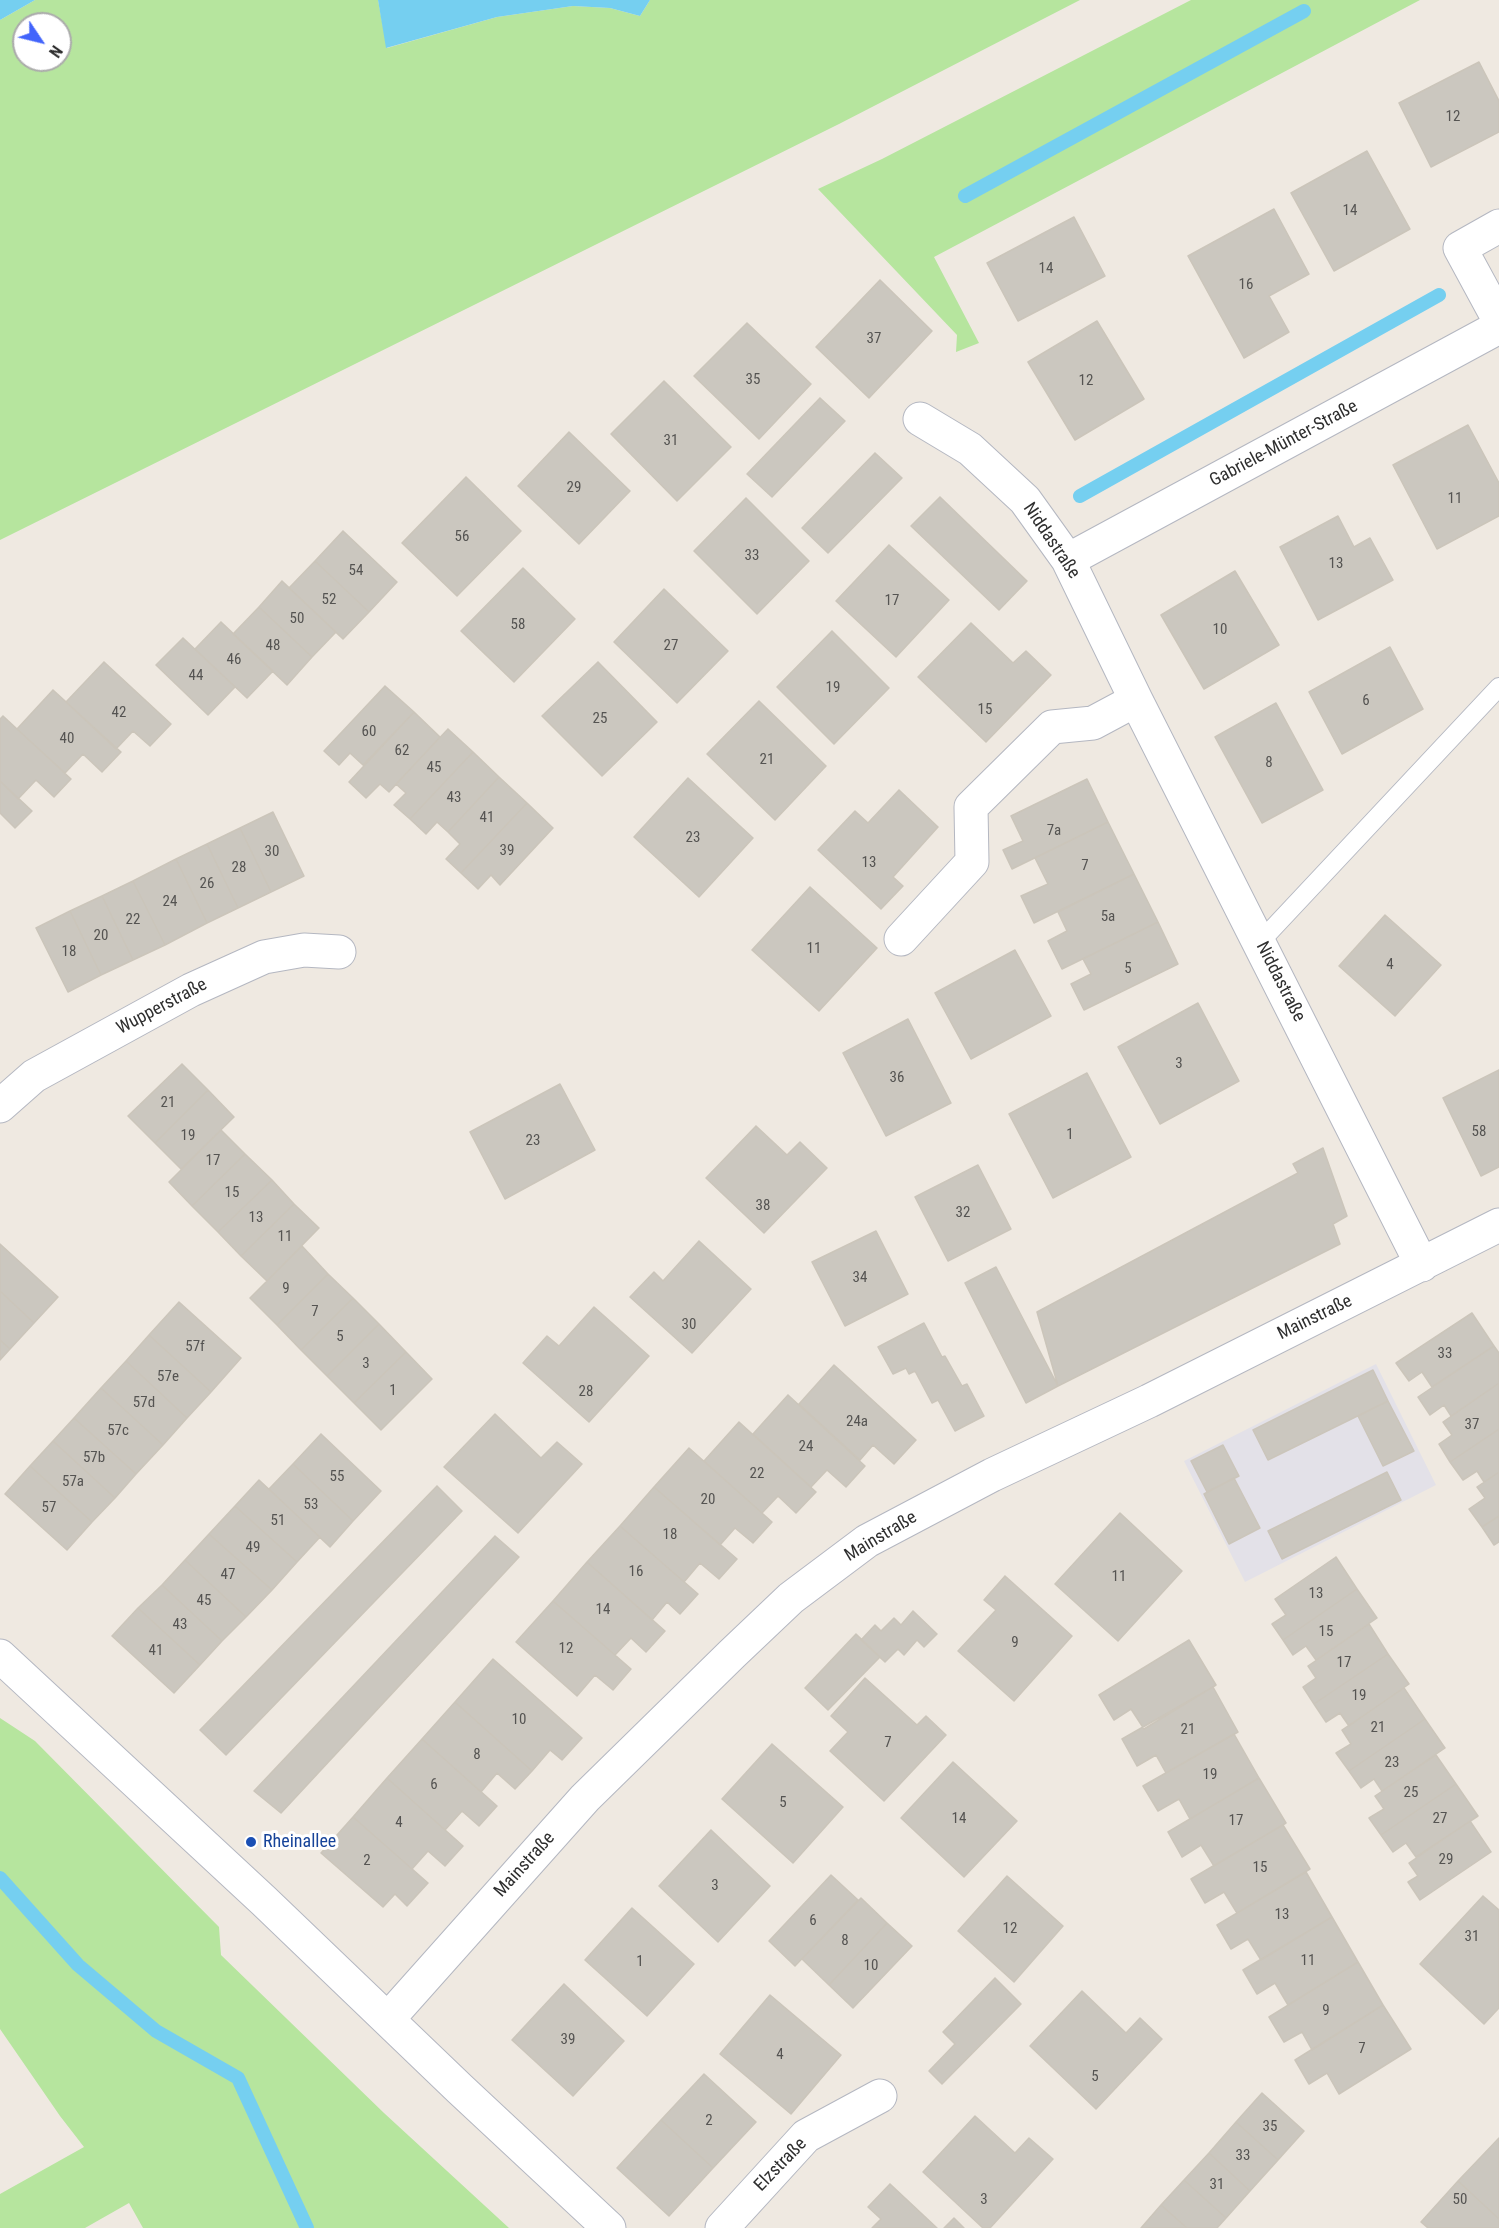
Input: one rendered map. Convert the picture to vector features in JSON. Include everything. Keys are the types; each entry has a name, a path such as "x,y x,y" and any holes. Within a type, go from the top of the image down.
{"street":[{"path":"1499,226 1460,248 1499,320"},
{"name":"Gabriele-Münter-Straße","path":"1068,560 1499,327"},
{"name":"Niddastraße","path":"920,419 970,449 1024,500 1068,560 1136,700 1422,1265"},
{"path":"901,939 972,862 970,807 1052,727 1093,723 1136,700"},
{"name":"Wupperstraße","path":"0,1106 34,1076 212,981 264,957 304,950 339,952"},
{"name":"Mainstraße","path":"388,2019 585,1798 791,1599 867,1541 992,1475 1149,1401 1499,1226"},
{"path":"0,1656 609,2228"},
{"name":"Elzstraße","path":"722,2228 806,2136 880,2096"}],"lane":[{"path":"1260,942 1499,687"}],"shaded area":[{"path":"1376,1364 1436,1485 1245,1582 1184,1461"}],"green space":[{"path":"35,0 378,0 387,48 497,17 573,6 610,8 640,16 650,0 1080,0 839,124 0,540 0,20 12,13 12,72 72,72 72,12 14,12"},
{"path":"1191,0 1420,0 934,257 979,343 956,352 957,335 818,189 882,159"},
{"path":"0,1718 35,1741 219,1927 221,1955 384,2113 509,2228 143,2228 129,2203 85,2228 0,2228 0,2194 84,2147 0,2029"}],"water":[{"path":"0,0 35,0 12,12 0,20"},
{"path":"378,0 650,0 640,16 610,8 573,6 497,17 386,48"}],"building":[{"path":"1479,62 1499,101 1499,132 1431,167 1399,103"},
{"path":"1367,151 1410,229 1334,271 1291,193"},
{"path":"1274,209 1309,274 1269,296 1289,332 1244,358 1188,256"},
{"path":"1074,217 1105,276 1018,321 987,263"},
{"path":"880,280 932,331 869,398 816,347"},
{"path":"1097,321 1144,399 1075,440 1028,362"},
{"path":"747,323 811,384 759,439 694,376"},
{"path":"664,381 731,447 677,501 611,434"},
{"path":"820,398 845,421 772,497 747,474"},
{"path":"1468,425 1499,483 1499,516 1437,549 1393,465"},
{"path":"569,432 630,491 579,544 518,486"},
{"path":"875,453 902,478 828,553 802,528"},
{"path":"466,477 521,531 457,596 402,543"},
{"path":"940,497 1027,581 999,610 911,526"},
{"path":"746,498 809,561 757,614 694,551"},
{"path":"1338,516 1354,547 1370,538 1393,580 1318,620 1280,547"},
{"path":"343,531 397,582 369,612 315,561"},
{"path":"889,545 949,600 896,657 836,601"},
{"path":"315,561 369,612 343,639 289,588"},
{"path":"523,568 575,619 514,682 461,631"},
{"path":"1235,571 1279,645 1204,689 1161,615"},
{"path":"282,581 336,632 312,657 259,607"},
{"path":"664,589 728,651 677,703 614,642"},
{"path":"259,607 312,657 287,685 233,634"},
{"path":"221,622 273,671 247,698 195,649"},
{"path":"971,623 1013,663 1026,651 1051,675 986,742 918,677"},
{"path":"832,631 889,688 834,744 777,687"},
{"path":"183,638 235,687 208,715 156,665"},
{"path":"1390,647 1423,709 1342,754 1309,692"},
{"path":"104,662 171,724 150,746 133,731 116,749 66,702"},
{"path":"598,662 657,722 602,776 542,716"},
{"path":"385,686 414,712 363,765 350,753 339,765 324,751"},
{"path":"53,690 121,752 102,772 83,754 65,773 17,729"},
{"path":"759,701 826,766 775,820 707,754"},
{"path":"1276,703 1323,790 1262,823 1215,737"},
{"path":"414,712 440,737 389,792 380,784 366,798 349,782"},
{"path":"3,716 71,779 54,797 36,780 18,799 0,781 0,719"},
{"path":"448,729 473,752 410,819 394,805 406,793 396,784"},
{"path":"473,752 499,777 448,832 437,822 426,834 410,819"},
{"path":"499,777 527,803 461,873 446,859 460,844 448,832"},
{"path":"688,778 753,838 699,897 634,837"},
{"path":"1087,779 1108,822 1012,869 1003,850 1023,841 1011,816"},
{"path":"0,781 32,811 15,828 0,813"},
{"path":"899,790 938,827 893,877 903,886 881,909 818,850 855,811 868,823"},
{"path":"527,803 553,828 500,885 491,875 478,889 461,873"},
{"path":"273,812 304,876 271,892 240,828"},
{"path":"1108,822 1134,874 1034,923 1021,896 1048,884 1035,858"},
{"path":"240,828 271,892 238,908 207,844"},
{"path":"207,844 238,908 207,923 176,859"},
{"path":"176,859 207,923 165,945 133,881"},
{"path":"1134,874 1158,922 1062,969 1048,941 1067,931 1058,912"},
{"path":"133,881 165,945 133,960 102,896"},
{"path":"810,887 877,948 819,1011 752,950"},
{"path":"102,896 133,960 101,975 70,911"},
{"path":"70,911 101,975 68,992 36,928"},
{"path":"1385,915 1441,965 1395,1016 1339,966"},
{"path":"1158,922 1178,964 1084,1010 1071,984 1091,974 1083,959"},
{"path":"1015,950 1051,1016 971,1059 935,993"},
{"path":"1198,1003 1239,1081 1160,1124 1118,1047"},
{"path":"908,1019 951,1103 886,1136 843,1053"},
{"path":"182,1064 208,1090 155,1143 128,1116"},
{"path":"1499,1070 1499,1167 1481,1176 1443,1098"},
{"path":"1087,1073 1131,1157 1053,1198 1009,1114"},
{"path":"560,1084 595,1150 505,1199 470,1132"},
{"path":"208,1090 234,1117 181,1169 155,1143"},
{"path":"756,1126 787,1155 800,1142 827,1168 764,1233 706,1178"},
{"path":"221,1130 245,1154 192,1206 169,1182"},
{"path":"1323,1148 1347,1216 1333,1224 1340,1244 1058,1386 1037,1312 1298,1173 1293,1164"},
{"path":"245,1154 272,1180 218,1232 192,1206"},
{"path":"978,1165 1011,1229 948,1261 915,1197"},
{"path":"272,1180 294,1204 241,1256 218,1232"},
{"path":"294,1204 319,1228 267,1281 241,1256"},
{"path":"876,1231 908,1294 845,1326 812,1262"},
{"path":"699,1241 751,1289 692,1353 630,1297 654,1272 663,1281"},
{"path":"0,1244 58,1297 34,1323 0,1291"},
{"path":"302,1246 328,1274 277,1325 250,1298"},
{"path":"996,1267 1058,1386 1026,1403 965,1283"},
{"path":"328,1274 353,1298 301,1350 277,1325"},
{"path":"0,1291 34,1323 10,1349 0,1340"},
{"path":"353,1298 379,1324 327,1376 301,1350"},
{"path":"179,1302 241,1358 211,1392 149,1335"},
{"path":"594,1307 649,1356 589,1422 523,1363 547,1336 559,1346"},
{"path":"1472,1313 1494,1346 1432,1387 1422,1372 1409,1381 1396,1363"},
{"path":"924,1323 942,1357 945,1356 962,1386 967,1384 984,1416 955,1431 938,1400 932,1403 915,1371 909,1374 906,1368 893,1374 878,1347"},
{"path":"379,1324 406,1352 354,1403 327,1376"},
{"path":"149,1335 211,1392 187,1418 126,1361"},
{"path":"0,1340 10,1349 0,1360"},
{"path":"1494,1346 1499,1353 1499,1383 1451,1416 1444,1405 1430,1415 1418,1397"},
{"path":"406,1352 432,1379 381,1430 354,1403"},
{"path":"126,1361 187,1418 163,1445 101,1388"},
{"path":"834,1365 916,1440 894,1464 873,1445 860,1460 799,1404"},
{"path":"1373,1370 1388,1401 1268,1460 1253,1430"},
{"path":"1499,1383 1499,1429 1450,1462 1439,1444 1452,1435 1443,1422"},
{"path":"101,1388 163,1445 136,1474 74,1418"},
{"path":"788,1395 865,1466 846,1487 827,1470 811,1487 753,1434"},
{"path":"1388,1401 1414,1451 1383,1466 1358,1416"},
{"path":"495,1414 541,1458 557,1442 582,1464 518,1533 444,1467"},
{"path":"74,1418 136,1474 115,1498 53,1441"},
{"path":"739,1422 816,1492 796,1513 778,1496 762,1513 704,1461"},
{"path":"1499,1429 1499,1472 1484,1482 1477,1471 1463,1480 1450,1462"},
{"path":"321,1434 381,1491 353,1521 293,1464"},
{"path":"53,1441 115,1498 92,1522 30,1466"},
{"path":"1223,1445 1239,1476 1207,1492 1191,1461"},
{"path":"689,1448 772,1522 753,1543 735,1528 720,1545 654,1487"},
{"path":"293,1464 353,1521 330,1547 269,1489"},
{"path":"30,1466 92,1522 67,1550 5,1494"},
{"path":"1387,1472 1401,1500 1282,1559 1268,1531"},
{"path":"1499,1472 1499,1516 1482,1527 1469,1509 1485,1498 1477,1487"},
{"path":"1234,1478 1260,1528 1229,1544 1204,1494"},
{"path":"259,1480 320,1537 297,1562 235,1506"},
{"path":"437,1486 462,1511 226,1755 200,1730"},
{"path":"654,1487 737,1559 719,1579 700,1563 684,1582 620,1526"},
{"path":"235,1506 297,1562 272,1590 209,1534"},
{"path":"1120,1513 1182,1571 1118,1641 1055,1584"},
{"path":"1499,1516 1499,1542 1494,1545 1482,1527"},
{"path":"620,1526 698,1594 680,1614 667,1602 652,1620 587,1562"},
{"path":"209,1534 272,1590 246,1617 185,1560"},
{"path":"495,1536 519,1557 281,1813 254,1791"},
{"path":"1336,1557 1357,1589 1283,1640 1272,1624 1286,1615 1275,1599"},
{"path":"185,1560 246,1617 222,1641 162,1585"},
{"path":"587,1562 665,1631 646,1652 631,1638 615,1655 553,1601"},
{"path":"1005,1576 1072,1636 1014,1701 958,1651 996,1610 984,1600"},
{"path":"162,1585 222,1641 200,1665 138,1608"},
{"path":"1357,1589 1377,1618 1316,1660 1306,1646 1293,1655 1283,1640"},
{"path":"553,1601 631,1669 613,1690 595,1675 577,1696 516,1642"},
{"path":"138,1608 200,1665 174,1693 112,1636"},
{"path":"913,1611 937,1634 924,1647 917,1640 904,1655 898,1649 885,1662 861,1640 875,1625 881,1631 894,1618 901,1625"},
{"path":"1369,1624 1388,1654 1314,1704 1303,1687 1316,1678 1308,1666"},
{"path":"856,1634 880,1657 828,1710 805,1688"},
{"path":"1189,1640 1216,1685 1144,1729 1131,1709 1114,1720 1099,1695"},
{"path":"1388,1654 1409,1684 1349,1726 1340,1713 1326,1722 1314,1704"},
{"path":"493,1659 582,1738 562,1760 550,1750 532,1771 455,1702"},
{"path":"865,1678 917,1725 926,1716 946,1735 884,1801 830,1751 848,1732 831,1716"},
{"path":"1213,1687 1238,1732 1166,1773 1156,1755 1137,1766 1122,1739"},
{"path":"1404,1688 1425,1719 1349,1771 1336,1753 1351,1744 1342,1730"},
{"path":"455,1702 532,1771 515,1789 497,1773 481,1792 422,1739"},
{"path":"1425,1719 1445,1748 1382,1791 1374,1779 1361,1788 1349,1771"},
{"path":"1234,1734 1259,1778 1190,1819 1179,1799 1158,1811 1143,1786"},
{"path":"422,1739 497,1806 479,1826 462,1811 445,1830 387,1778"},
{"path":"772,1744 843,1807 793,1863 722,1799"},
{"path":"1436,1755 1456,1784 1381,1835 1369,1818 1384,1809 1375,1796"},
{"path":"953,1762 1017,1821 964,1877 901,1818"},
{"path":"387,1778 463,1846 445,1866 428,1851 412,1869 353,1817"},
{"path":"1259,1778 1286,1823 1214,1866 1201,1845 1182,1857 1168,1832"},
{"path":"1456,1784 1478,1816 1416,1857 1406,1843 1393,1852 1381,1835"},
{"path":"353,1817 428,1883 407,1906 395,1894 383,1907 321,1853"},
{"path":"1470,1821 1491,1852 1420,1900 1408,1882 1418,1876 1409,1863"},
{"path":"1283,1825 1310,1869 1237,1913 1224,1892 1205,1903 1191,1879"},
{"path":"711,1830 770,1886 718,1942 659,1886"},
{"path":"1306,1872 1332,1917 1261,1960 1248,1939 1231,1949 1217,1925"},
{"path":"831,1875 858,1900 795,1966 769,1941"},
{"path":"1007,1876 1063,1926 1014,1982 958,1931"},
{"path":"1483,1896 1499,1910 1499,2008 1484,2024 1420,1964"},
{"path":"861,1898 887,1923 829,1985 802,1959"},
{"path":"632,1908 694,1964 647,2016 585,1960"},
{"path":"1332,1917 1358,1962 1288,2005 1275,1983 1257,1994 1243,1970"},
{"path":"887,1923 912,1946 853,2008 829,1985"},
{"path":"1358,1962 1383,2005 1312,2050 1302,2032 1284,2042 1269,2017"},
{"path":"995,1978 1021,2004 942,2084 929,2071 955,2044 943,2032"},
{"path":"564,1984 624,2041 573,2096 512,2040"},
{"path":"1082,1991 1126,2033 1140,2018 1162,2039 1096,2109 1030,2046"},
{"path":"770,1995 841,2055 791,2114 720,2054"},
{"path":"1383,2005 1411,2049 1339,2094 1327,2073 1309,2084 1295,2060"},
{"path":"704,2074 756,2122 713,2168 661,2120"},
{"path":"1262,2093 1304,2131 1278,2160 1236,2122"},
{"path":"975,2116 1015,2153 1029,2138 1053,2159 990,2228 983,2228 923,2172"},
{"path":"661,2120 713,2168 669,2216 617,2168"},
{"path":"1236,2122 1278,2160 1250,2191 1209,2153"},
{"path":"1499,2138 1499,2219 1458,2181"},
{"path":"1209,2153 1250,2191 1226,2218 1184,2180"},
{"path":"1184,2180 1226,2218 1217,2228 1187,2228 1161,2205"},
{"path":"1458,2181 1499,2219 1499,2228 1428,2228 1421,2222"},
{"path":"890,2184 937,2228 872,2228 881,2219 868,2207"},
{"path":"1161,2205 1187,2228 1141,2228"},
{"path":"954,2218 964,2228 944,2228"}],"waterway":[{"path":"965,196 1304,11"},
{"path":"1080,496 1439,295"},
{"path":"0,1878 78,1965 156,2031 238,2078 307,2228"}],"place":[{"name":"Rheinallee","path":"251,1842"}]}
